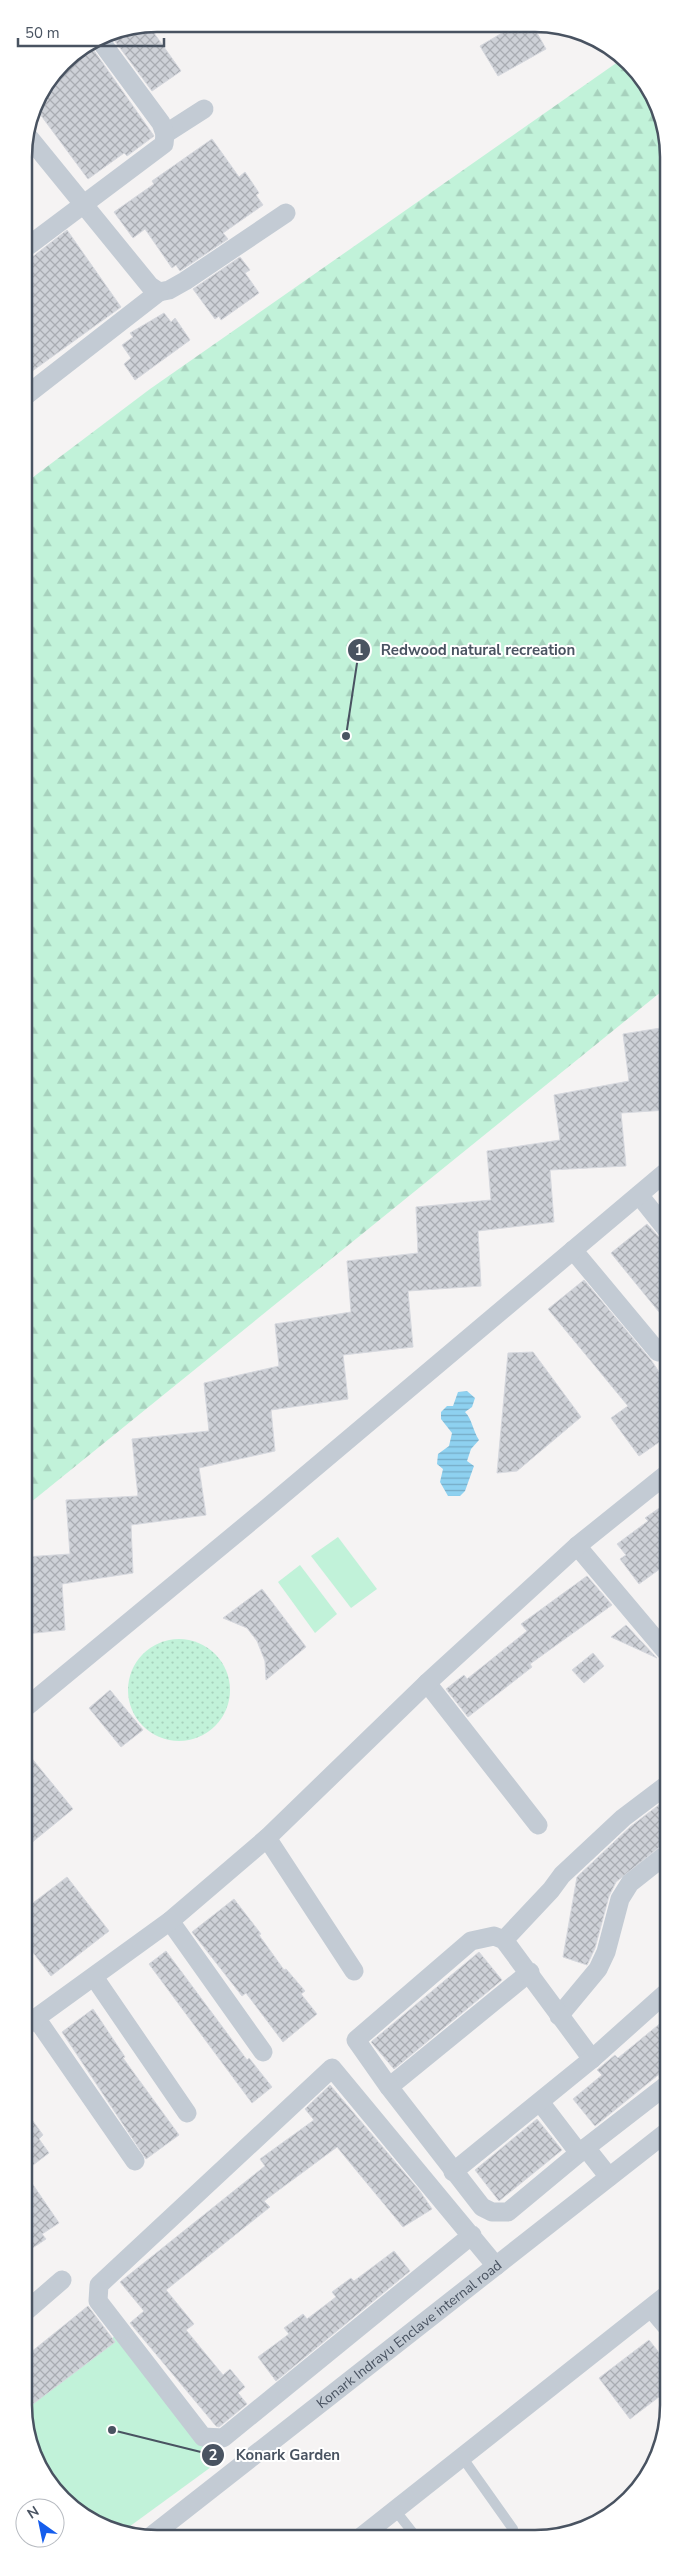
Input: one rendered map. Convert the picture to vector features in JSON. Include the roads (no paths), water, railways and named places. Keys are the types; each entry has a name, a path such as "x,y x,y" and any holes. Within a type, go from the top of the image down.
{"street":[{"path":"33,242 164,144 165,134 161,122 103,45"},
{"path":"165,134 204,109"},
{"path":"34,143 150,286 159,292"},
{"path":"33,390 159,292 169,290 286,213"},
{"path":"32,1702 660,1178"},
{"path":"639,1195 660,1220"},
{"path":"574,1250 658,1352"},
{"path":"32,2020 170,1921 267,1838 427,1684 577,1546 659,1484"},
{"path":"577,1546 659,1644"},
{"path":"427,1684 538,1825"},
{"path":"504,1940 551,1890 562,1875 623,1818 659,1791"},
{"path":"267,1838 354,1971"},
{"path":"559,2016 598,1969 606,1952 620,1899 630,1883 659,1860"},
{"path":"170,1921 263,2052"},
{"path":"592,2059 559,2016 530,1972 504,1940 494,1936 471,1941 356,2040 453,2172 482,2207 492,2212 508,2212 659,2091"},
{"path":"389,2087 530,1972"},
{"path":"94,1977 187,2113"},
{"path":"453,2172 592,2059 659,1999"},
{"path":"32,2025 135,2161"},
{"path":"472,2235 223,2438 203,2437 98,2301 99,2285 332,2068 472,2235 496,2266"},
{"path":"540,2102 583,2151 609,2177"},
{"name":"Konark Indrayu Enclave internal road","path":"159,2530 659,2138"},
{"path":"32,2306 62,2280"},
{"path":"370,2530 659,2301"},
{"path":"651,2308 659,2317"}],"lane":[{"path":"462,2457 513,2529"},
{"path":"395,2510 411,2530"}],"water":[{"path":"467,1391 475,1398 472,1407 465,1412 479,1440 471,1449 467,1461 474,1466 465,1491 460,1496 448,1496 440,1482 443,1469 437,1464 438,1454 449,1446 452,1433 441,1419 441,1412 447,1406 453,1406 458,1392"}],"place":[{"name":"Redwood natural recreation","path":"346,736"},
{"name":"Konark Garden","path":"112,2430"}]}
